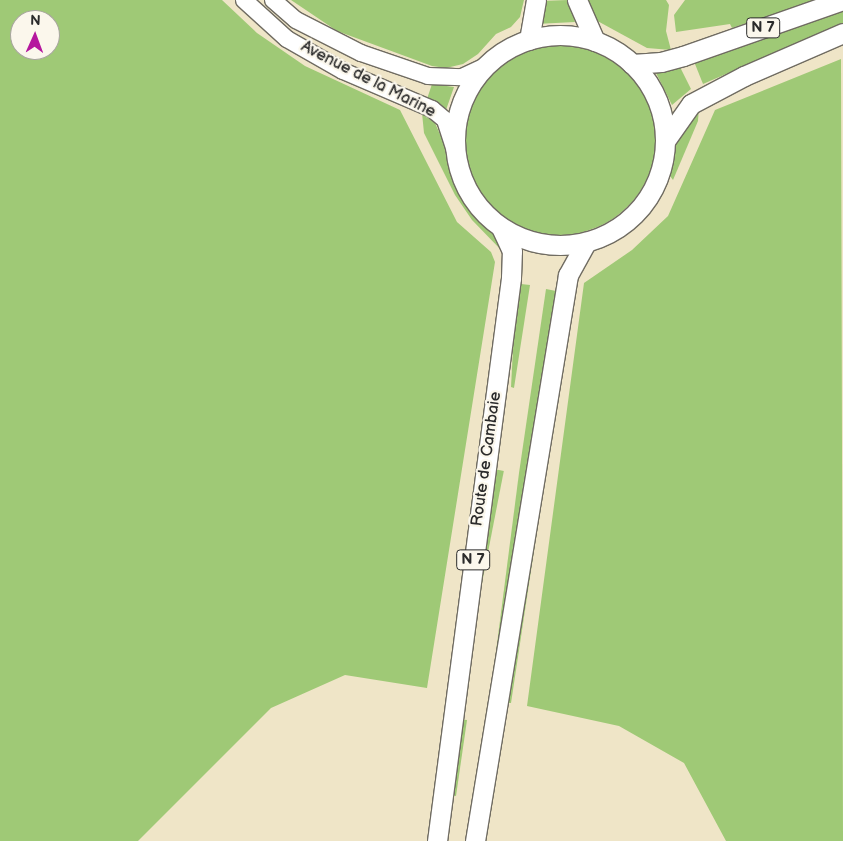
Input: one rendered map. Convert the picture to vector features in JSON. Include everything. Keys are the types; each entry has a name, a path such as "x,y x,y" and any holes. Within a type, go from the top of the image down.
{"main road":[{"name":"Avenue de la Marine","path":"244,0 287,40 343,71 432,109 444,120 455,150"},
{"name":"Avenue de la Marine","path":"273,0 296,20 361,53 428,76 462,77 486,66"},
{"path":"530,40 536,0"},
{"path":"577,0 595,41"},
{"name":"N 7","path":"632,64 661,62 683,56 843,0"},
{"name":"N 7","path":"665,141 692,104 843,33"},
{"path":"551,36 595,41 632,64 644,76 660,106 665,141 662,165 653,189 636,213 613,231 586,242 545,244 501,227 478,206 463,180 455,150 457,119 467,90 486,66 506,50 530,40 551,36"},
{"name":"Route de Cambaie","path":"437,841 512,278 512,251 501,227"},
{"path":"475,841 566,286 575,258 586,242"}],"green space":[{"path":"0,0 222,0 257,33 305,66 400,110 457,222 491,252 495,262 427,688 345,675 271,708 138,841 0,841"},
{"path":"291,0 524,0 520,17 511,27 496,34 478,54 463,64 446,68 432,66 337,31"},
{"path":"568,0 575,22 536,24 541,1"},
{"path":"585,0 666,0 669,5 666,31 671,50 647,48 592,18"},
{"path":"685,0 818,0 732,28 730,24 676,32 674,15"},
{"path":"843,5 843,23 703,84 693,59"},
{"path":"559,41 578,43 605,53 620,63 634,77 648,101 654,119 656,138 654,157 644,184 634,199 620,213 596,227 578,233 559,235 540,233 513,223 498,213 484,199 470,175 464,157 462,138 464,119 474,92 484,77 498,63 522,49 540,43"},
{"path":"841,59 843,841 726,841 684,763 619,726 527,706 584,283 632,250 668,216 715,110"},
{"path":"680,67 691,89 672,105 655,71"},
{"path":"432,84 454,87 446,110 427,99"},
{"path":"699,107 698,121 673,180 670,176 677,130"},
{"path":"422,113 435,123 443,141 459,194 476,217 496,233 504,253 472,220 455,195 424,133"},
{"path":"521,284 530,285 514,388 511,387 514,330"},
{"path":"546,289 556,291 490,698 519,473"},
{"path":"573,293 511,703 506,703"},
{"path":"494,469 504,471 460,696 450,694"},
{"path":"457,719 467,720 456,796 451,795"}]}
